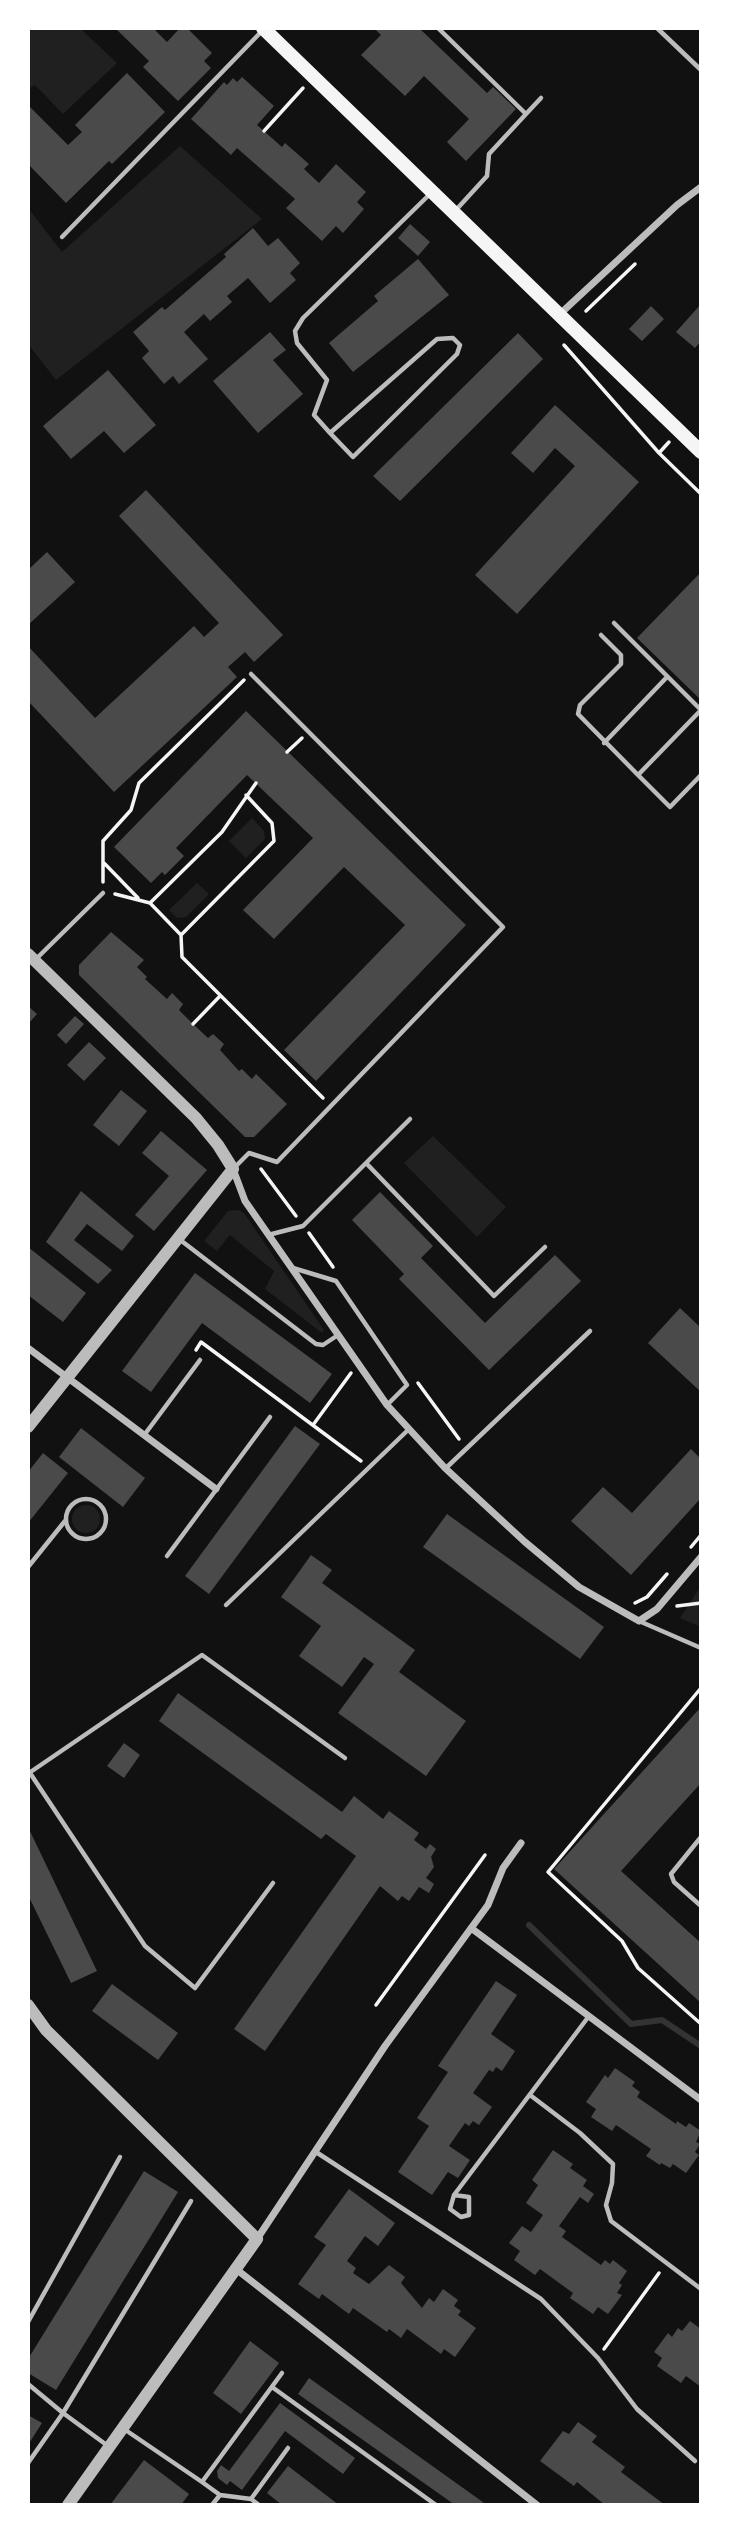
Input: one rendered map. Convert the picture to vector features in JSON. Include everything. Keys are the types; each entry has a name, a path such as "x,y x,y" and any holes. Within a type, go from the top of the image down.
{"main road":[{"path":"264,29 701,452"}],"street":[{"path":"560,314 677,205 701,187"},
{"path":"31,958 196,1118 218,1145 233,1169 244,1201 387,1405 408,1430 446,1468 579,1587 639,1621 657,1609 701,1557"},
{"path":"28,1427 233,1169"},
{"path":"28,1348 65,1379 145,1434 216,1489"},
{"path":"68,2505 257,2239 385,2046 488,1905 503,1868 521,1843"},
{"path":"471,1928 701,2100"},
{"path":"28,2005 46,2030 257,2239"},
{"path":"236,2269 537,2505"}],"lane":[{"path":"438,28 526,114"},
{"path":"657,28 701,70"},
{"path":"62,237 264,29"},
{"path":"455,212 487,176 489,154 541,98"},
{"path":"330,433 437,339 453,338 460,345 452,361 353,457 330,433 314,415 327,380 297,343 295,331 303,318 433,191"},
{"path":"614,622 701,710 638,775"},
{"path":"601,635 621,655 621,664 580,705 578,714 670,807 701,775"},
{"path":"233,1169 249,1153 277,1162 503,927 251,674"},
{"path":"604,743 667,677"},
{"path":"31,958 103,893"},
{"path":"268,1235 303,1226 410,1119"},
{"path":"367,1164 494,1296 545,1247"},
{"path":"178,1238 316,1344 323,1345 338,1335"},
{"path":"290,1267 336,1281 407,1385 387,1405"},
{"path":"446,1468 590,1331"},
{"path":"145,1434 200,1360"},
{"path":"167,1556 270,1417"},
{"path":"226,1605 408,1430"},
{"path":"28,1567 65,1521 69,1506 83,1498 98,1502 107,1515 103,1531 89,1539 74,1535 65,1521"},
{"path":"639,1621 701,1648"},
{"path":"273,1883 195,1988 145,1946 29,1772 202,1655 345,1758"},
{"path":"701,1838 671,1874 674,1882 701,1906"},
{"path":"454,2195 469,2197 469,2215 461,2217 450,2208 454,2195 589,2016"},
{"path":"530,2095 580,2133 613,2164 612,2183 606,2205 611,2221 701,2289"},
{"path":"316,2152 541,2299 598,2358 636,2409 695,2460"},
{"path":"28,2322 121,2157"},
{"path":"28,2463 63,2413 191,2201"},
{"path":"202,2482 282,2373"},
{"path":"28,2384 110,2447"},
{"path":"272,2387 436,2505"},
{"path":"123,2428 220,2494 251,2499 259,2505"},
{"path":"251,2499 288,2448"},
{"path":"212,2505 220,2494"}],"path":[{"path":"264,131 303,88"},
{"path":"251,674 139,783 131,810 103,841 103,893 138,898 150,903 181,934 182,957 330,1106"},
{"path":"287,752 308,731"},
{"path":"150,903 222,832 256,783"},
{"path":"181,934 274,841 272,822 246,795"},
{"path":"103,861 138,898"},
{"path":"193,1024 220,996"},
{"path":"249,1153 303,1226"},
{"path":"201,1342 369,1467"},
{"path":"313,1425 358,1364"},
{"path":"683,1556 701,1535"},
{"path":"625,1613 631,1605 647,1597 674,1566"},
{"path":"701,1688 548,1872 622,1941 638,1968 701,2024"},
{"path":"376,2005 485,1854"},
{"path":"598,2358 667,2263"}],"shaded area":[{"path":"28,28 80,28 117,63 63,114 35,85 28,89"},
{"path":"180,146 262,219 56,380 28,344 28,208 62,252"},
{"path":"252,818 264,831 265,839 246,858 229,841"},
{"path":"197,883 209,894 186,917 177,918 169,910"},
{"path":"433,1136 506,1207 477,1237 404,1163"},
{"path":"239,1210 244,1213 324,1330 322,1333 265,1289 274,1271 230,1235 217,1251 204,1241 228,1211"},
{"path":"86,1505 96,1509 100,1519 96,1529 86,1533 76,1529 72,1519 76,1509"},
{"path":"701,1586 701,1627 680,1618"}],"building":[{"path":"115,28 153,28 167,42 180,28 187,28 212,53 204,61 211,68 178,101 143,67 149,61"},
{"path":"374,28 419,28 487,93 493,87 516,109 466,161 447,142 469,119 424,76 405,96 361,55 381,35"},
{"path":"127,73 165,112 112,164 109,161 66,203 28,164 28,105 68,145 82,132 75,125"},
{"path":"242,77 274,106 257,125 282,147 285,143 309,164 304,169 319,183 336,164 366,192 357,202 364,209 343,233 336,226 322,241 286,208 295,199 237,148 231,155 191,119 224,82 227,85 233,78 237,82"},
{"path":"410,224 430,242 418,256 398,238"},
{"path":"253,228 268,246 278,238 300,263 290,273 296,280 270,303 248,278 227,296 232,302 210,321 204,314 184,332 208,359 179,384 173,376 164,384 142,358 149,351 133,332 162,307 165,310 226,257 224,254"},
{"path":"418,259 449,295 353,372 329,343 378,301 374,296"},
{"path":"701,304 701,341 695,348 676,332"},
{"path":"651,306 664,319 642,341 629,329"},
{"path":"270,332 286,350 273,360 303,394 258,433 213,381"},
{"path":"518,333 543,359 400,501 373,476"},
{"path":"108,370 156,425 124,453 104,431 71,459 43,426"},
{"path":"555,405 639,482 517,614 475,575 575,466 555,448 533,473 511,453"},
{"path":"146,490 283,635 254,662 245,652 228,667 237,677 114,792 28,701 28,646 95,718 194,626 204,637 219,623 119,516"},
{"path":"47,552 75,582 28,625 28,570"},
{"path":"701,572 701,700 637,638"},
{"path":"246,711 466,925 316,1081 284,1050 405,925 344,867 274,939 243,910 313,838 247,775 176,848 184,856 165,875 162,872 151,883 114,847"},
{"path":"111,932 144,960 137,967 147,977 145,979 167,999 172,993 183,1004 179,1010 193,1024 208,1038 213,1034 224,1044 220,1050 239,1071 242,1069 252,1079 256,1074 287,1104 254,1137 245,1137 79,975 79,965"},
{"path":"28,1006 37,1014 28,1024"},
{"path":"75,1016 84,1024 66,1044 57,1035"},
{"path":"89,1042 106,1058 84,1081 67,1065"},
{"path":"121,1090 147,1111 119,1146 93,1125"},
{"path":"161,1131 207,1170 154,1231 135,1215 169,1176 142,1153"},
{"path":"81,1191 134,1236 122,1251 87,1224 74,1240 112,1270 98,1284 46,1242"},
{"path":"380,1192 433,1246 421,1258 485,1323 555,1255 581,1281 489,1370 399,1279 404,1274 352,1220"},
{"path":"28,1247 86,1293 63,1322 28,1295"},
{"path":"195,1273 332,1374 310,1403 202,1323 151,1392 122,1371"},
{"path":"680,1308 701,1328 701,1392 648,1343"},
{"path":"295,1426 320,1444 209,1594 185,1576"},
{"path":"81,1428 145,1478 123,1507 59,1457"},
{"path":"691,1449 701,1459 701,1498 631,1575 571,1521 603,1487 632,1513"},
{"path":"43,1453 68,1473 28,1523 28,1472"},
{"path":"447,1514 604,1627 580,1659 423,1547"},
{"path":"311,1555 332,1570 322,1583 415,1650 399,1672 466,1721 426,1776 338,1713 374,1664 364,1657 342,1687 299,1656 321,1626 281,1597"},
{"path":"178,1693 342,1812 354,1796 383,1819 389,1811 419,1833 414,1840 426,1849 430,1844 436,1849 431,1857 434,1867 426,1878 434,1884 429,1893 419,1887 409,1901 402,1896 398,1901 380,1886 265,2051 234,2029 356,1856 326,1834 321,1839 159,1721"},
{"path":"701,1707 701,1783 621,1871 701,1943 701,2003 554,1869"},
{"path":"124,1743 140,1755 124,1778 107,1766"},
{"path":"28,1827 97,1971 71,1983 28,1895"},
{"path":"496,1981 517,1995 491,2034 515,2051 502,2071 496,2067 493,2072 489,2070 473,2093 492,2107 479,2125 473,2121 469,2126 465,2123 449,2146 470,2160 458,2178 448,2172 432,2195 398,2172 429,2126 417,2118 448,2072 438,2066"},
{"path":"112,1984 178,2033 158,2060 92,2011"},
{"path":"615,2068 635,2082 632,2086 640,2092 637,2097 676,2124 677,2121 686,2127 689,2123 701,2131 696,2142 700,2144 695,2152 699,2155 686,2173 673,2164 670,2168 661,2163 660,2165 646,2156 651,2149 616,2125 612,2131 591,2117 596,2109 586,2102 605,2075 608,2078"},
{"path":"553,2150 573,2164 570,2168 587,2180 583,2186 594,2194 588,2203 580,2197 559,2226 566,2231 562,2237 601,2265 605,2260 610,2264 613,2260 627,2271 619,2283 622,2285 617,2293 622,2295 608,2314 598,2307 593,2314 570,2298 573,2293 540,2269 535,2275 514,2260 520,2251 509,2243 522,2226 531,2232 543,2215 526,2203 538,2185 532,2180"},
{"path":"144,2171 178,2192 56,2390 28,2373 28,2359"},
{"path":"349,2189 395,2223 378,2246 365,2236 347,2261 356,2268 353,2273 369,2284 389,2265 405,2277 401,2283 422,2308 429,2298 434,2302 443,2289 458,2300 454,2306 461,2311 458,2315 476,2328 455,2357 444,2349 441,2354 407,2329 401,2338 389,2329 387,2332 353,2308 349,2314 322,2294 319,2299 298,2284 326,2245 314,2237"},
{"path":"690,2321 701,2329 701,2387 686,2376 681,2383 657,2366 662,2358 654,2352 668,2333 672,2337 678,2328 682,2331"},
{"path":"250,2341 279,2363 241,2414 213,2393"},
{"path":"309,2378 487,2505 455,2505 298,2394"},
{"path":"280,2403 355,2458 343,2474 285,2431 242,2490 230,2481 227,2485 218,2478 217,2471 221,2465 229,2471"},
{"path":"28,2415 42,2423 28,2445"},
{"path":"578,2422 597,2436 592,2442 625,2467 621,2472 665,2505 605,2505 577,2482 574,2486 540,2461 563,2431 569,2434"},
{"path":"144,2460 189,2494 181,2505 110,2505"},
{"path":"288,2466 339,2505 282,2505 267,2493"}],"waterway":[{"path":"529,1925 631,2024 662,2020 701,2046"}]}
